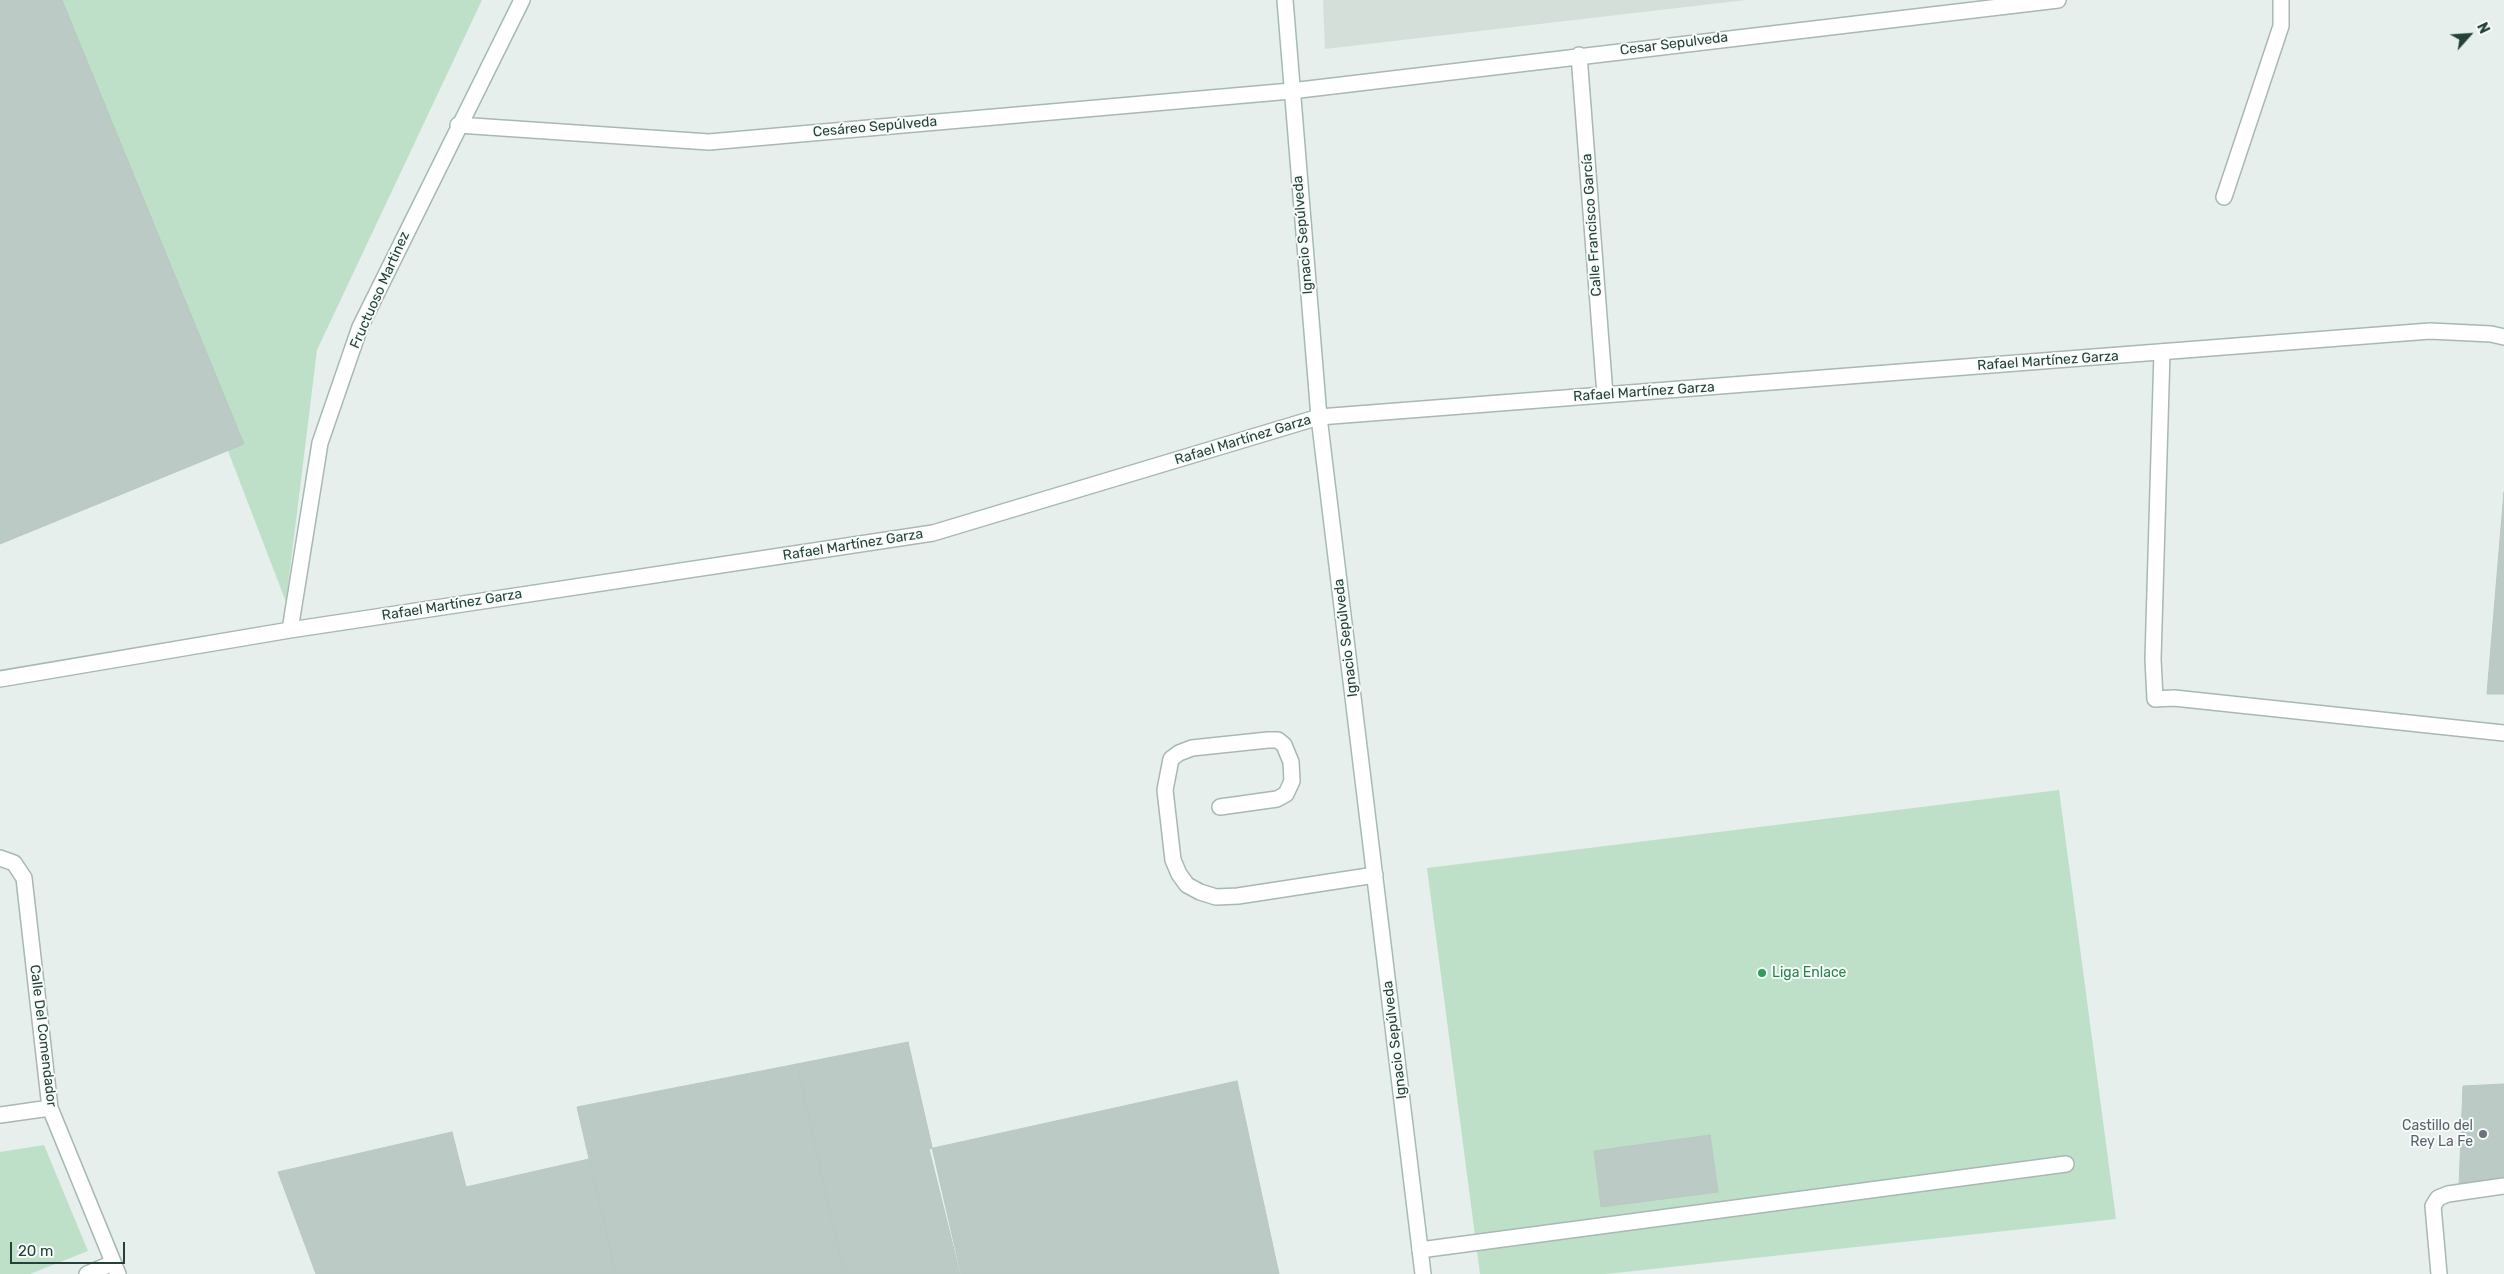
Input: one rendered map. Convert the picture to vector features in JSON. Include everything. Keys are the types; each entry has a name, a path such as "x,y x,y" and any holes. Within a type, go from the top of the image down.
{"street":[{"name":"Fructuoso Martinez","path":"290,630 320,443 360,327 458,125 522,0"},
{"name":"Ignacio Sepúlveda","path":"1285,0 1319,417 1423,1274"},
{"name":"Cesar Sepulveda","path":"1291,91 2058,0"},
{"path":"2224,198 2281,26 2281,0"},
{"name":"Calle Francisco García","path":"1579,56 1605,395"},
{"name":"Cesáreo Sepúlveda","path":"458,125 709,142 1291,91"},
{"name":"Rafael Martínez Garza","path":"0,679 290,630 933,533 1319,417 2430,331 2491,334 2504,337"},
{"path":"2162,352 2153,659 2155,699 2174,698 2504,733"},
{"path":"1220,807 1277,799 1286,794 1292,781 1291,762 1284,745 1278,740 1268,740 1192,748 1179,753 1171,759 1165,790 1172,860 1187,885 1200,892 1216,897 1238,896 1375,875"},
{"name":"Calle Del Comendador","path":"0,858 14,863 24,878 50,1108 116,1269"},
{"path":"0,1115 50,1108"},
{"path":"1420,1250 2066,1164"},
{"path":"2439,1274 2433,1206 2438,1198 2448,1194 2504,1186"},
{"path":"87,1274 116,1269"}],"shaded area":[{"path":"1323,0 1746,0 1325,49"}],"green space":[{"path":"55,0 482,0 317,350 286,602"},
{"name":"Liga Enlace","path":"2059,790 2116,1219 1606,1274 1480,1274 1427,868"},
{"path":"44,1145 88,1251 30,1274 0,1274 0,1152"}],"building":[{"path":"0,0 62,0 244,444 0,544"},
{"path":"2504,492 2504,694 2487,694"},
{"path":"908,1042 961,1274 844,1274 797,1064"},
{"path":"797,1064 844,1274 616,1274 577,1107"},
{"path":"1237,1081 1279,1274 960,1274 929,1149"},
{"name":"Castillo del Rey La Fe","path":"2504,1084 2504,1182 2459,1187 2463,1086"},
{"path":"452,1132 466,1187 589,1159 616,1274 316,1274 278,1172"},
{"path":"1710,1135 1718,1192 1601,1207 1594,1151"}],"place":[{"name":"Liga Enlace","path":"1762,973"},
{"name":"Castillo del Rey La Fe","path":"2483,1134"}]}
